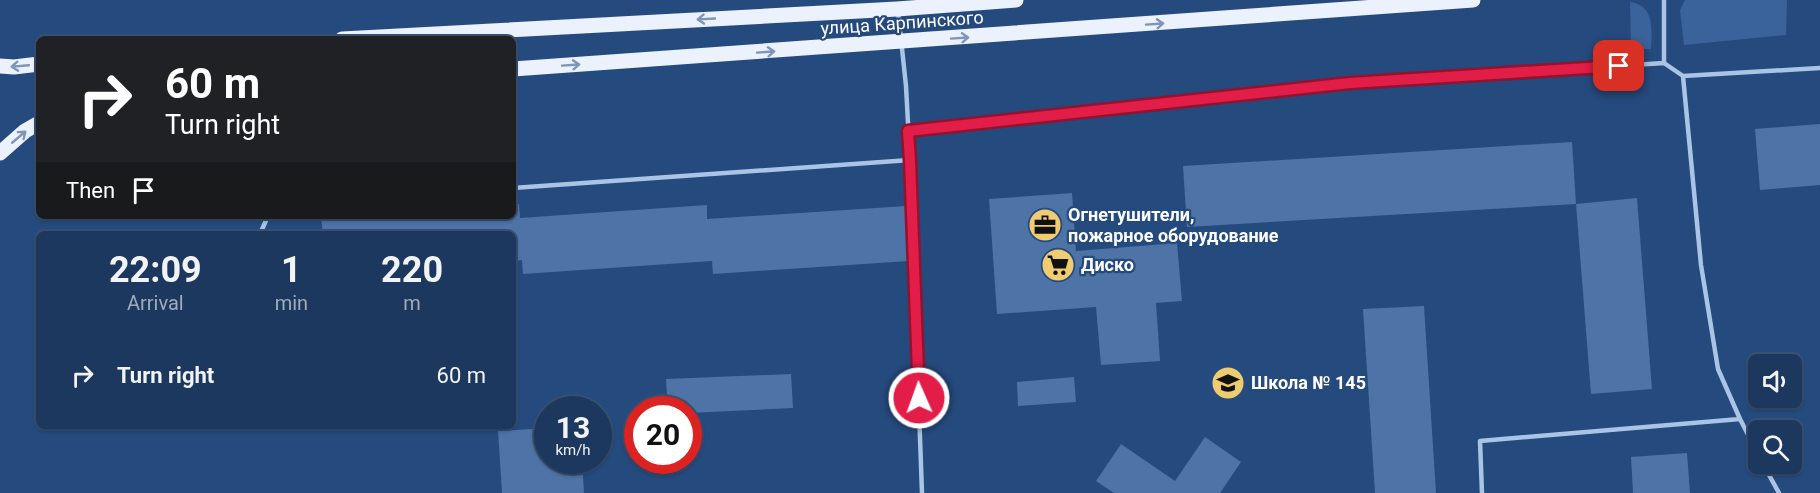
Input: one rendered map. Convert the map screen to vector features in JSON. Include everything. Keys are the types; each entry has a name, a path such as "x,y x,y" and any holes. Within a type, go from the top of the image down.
{"main road":[{"name":"улица Карпинского","path":"398,36 897,9 1016,0"},
{"name":"улица Карпинского","path":"516,69 1473,0"},
{"path":"0,66 36,64"},
{"path":"0,153 24,131 36,125"}],"lane":[{"path":"1664,0 1664,63"},
{"path":"897,9 906,86 910,160 922,493"},
{"path":"908,131 1350,83 1664,63 1683,76 1820,68"},
{"path":"1683,76 1701,265 1718,369 1748,434"},
{"path":"516,188 910,160"},
{"path":"1482,493 1480,441 1740,419"},
{"path":"1769,474 1779,493"}],"shaded area":[{"path":"1685,0 1787,0 1786,35 1684,45 1680,10"},
{"path":"1630,2 1638,4 1648,13 1651,27 1651,49 1631,49"}],"building":[{"path":"1820,124 1820,185 1760,190 1755,129"},
{"path":"1572,142 1576,204 1187,227 1183,166"},
{"path":"1072,193 1076,251 1177,243 1182,301 1156,303 1160,361 1101,365 1096,307 997,314 989,199"},
{"path":"1637,198 1652,389 1591,394 1576,204"},
{"path":"516,204 519,204 520,218 707,205 707,219 906,206 909,261 713,274 712,261 523,274 522,260 516,261 516,231 323,231 321,219 516,219"},
{"path":"1424,306 1436,493 1375,493 1363,309"},
{"path":"791,374 793,408 702,412 702,396 667,396 666,379"},
{"path":"1074,377 1076,402 1018,406 1017,382"},
{"path":"534,429 534,474 583,474 584,493 502,493 498,431"},
{"path":"1205,437 1241,462 1220,493 1114,493 1096,481 1121,444 1175,481"},
{"path":"1687,453 1690,493 1633,493 1631,457"}],"place":[{"name":"Огнетушители, пожарное оборудование","path":"1045,225"},
{"name":"Диско","path":"1058,265"},
{"name":"Школа № 145","path":"1228,383"}],"route":[{"path":"919,398 908,131 1350,83 1619,66"}]}
